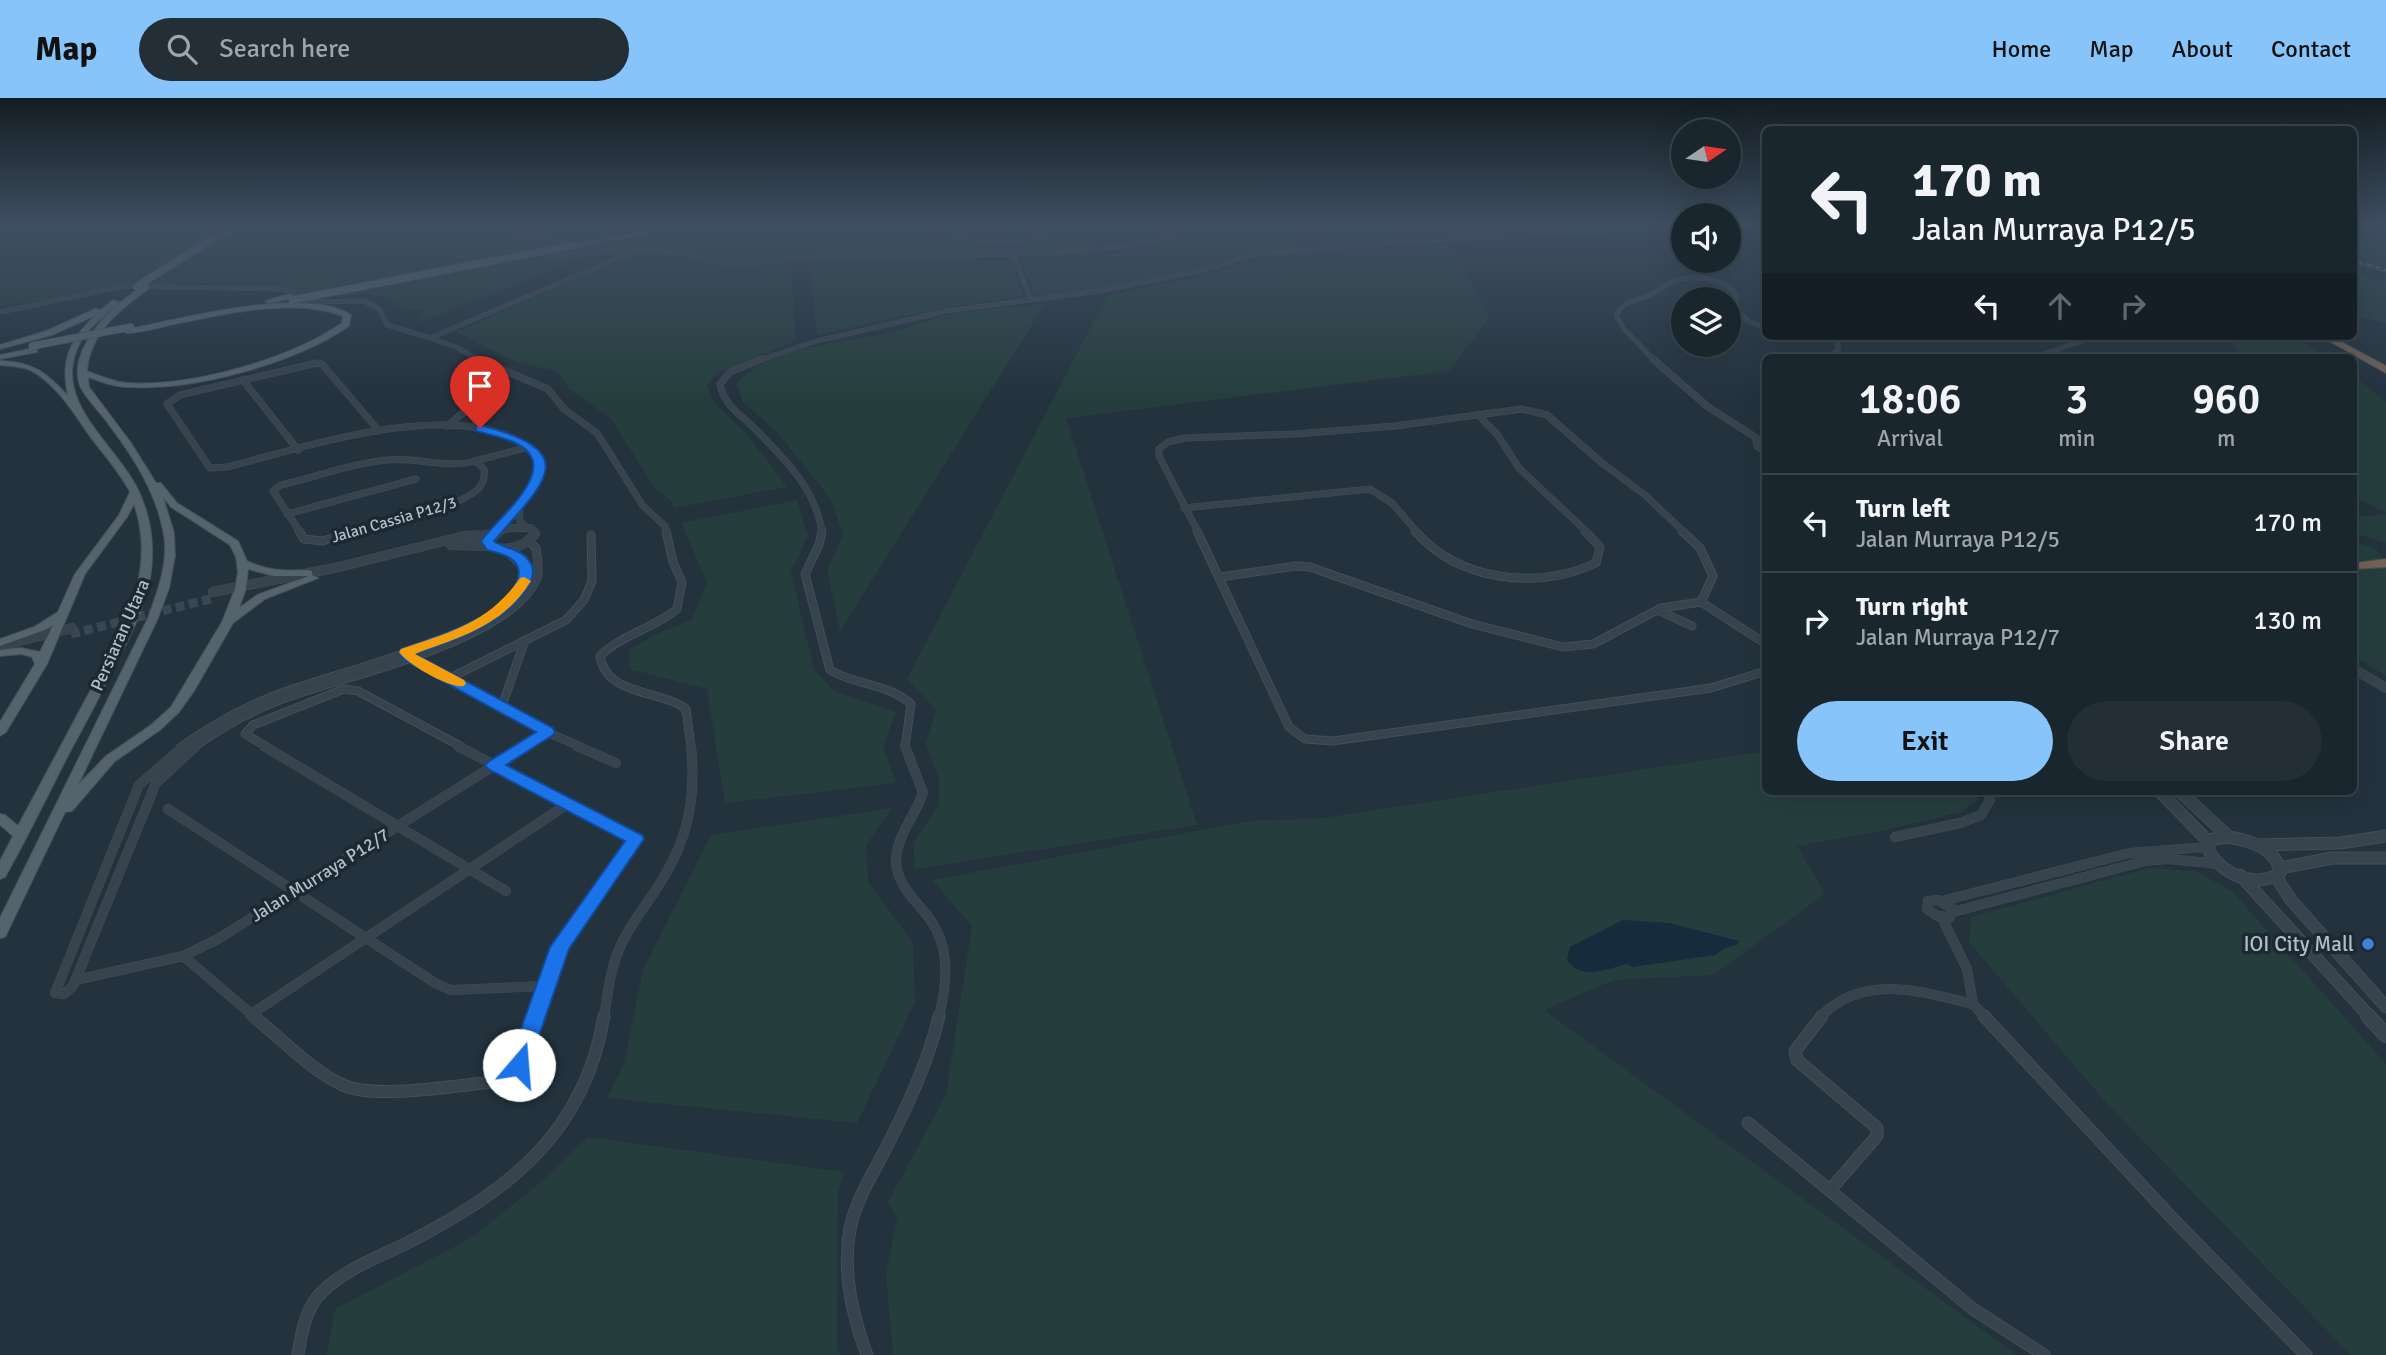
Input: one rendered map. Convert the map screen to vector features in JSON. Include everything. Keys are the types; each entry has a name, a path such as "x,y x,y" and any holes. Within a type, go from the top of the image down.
{"highway":[{"path":"2318,340 2344,354"},
{"path":"2331,340 2357,354"},
{"path":"2341,340 2386,364"},
{"path":"2357,354 2386,370"},
{"path":"2357,362 2386,379"},
{"path":"2357,566 2386,563"}],"main road":[{"name":"Persiaran Utara","path":"0,933 153,618 164,586 170,555 169,528 147,471 85,387 81,372 89,343 100,326 148,283"},
{"name":"Persiaran Utara","path":"0,874 142,600 149,562 134,493 80,413 67,375 68,361 85,329 109,307 148,283"},
{"path":"0,351 33,348 371,283"},
{"path":"81,372 104,381 128,385 156,385 198,379 302,349 333,336 346,324 347,316 338,309 285,306 130,329"},
{"path":"0,351 109,307"},
{"path":"0,363 17,363 35,368 80,413"},
{"path":"53,824 92,775 111,758 153,729 180,704 228,622 240,589 243,563 240,551 234,543 174,505 147,471"},
{"path":"0,732 41,664 86,563 124,515 134,493"},
{"path":"243,563 257,571 311,576"},
{"path":"228,622 261,597 311,576"},
{"path":"0,644 38,629 62,614"},
{"path":"0,652 30,652 36,654 41,664"},
{"path":"0,818 21,836"}],"street":[{"path":"430,338 560,283"},
{"path":"1024,283 1031,300"},
{"path":"867,1355 857,1329 849,1294 847,1258 851,1227 861,1198 918,1082 940,1013 944,984 944,952 938,933 903,885 896,862 901,840 915,816 923,793 905,749 911,704 902,696 849,681 830,670 805,574 820,545 822,534 817,508 765,437 722,397 720,384 730,372 740,367 800,345 946,311 1098,291 1139,283"},
{"path":"1671,283 1656,293 1625,305 1615,316 1644,354 1762,449"},
{"path":"1715,283 1732,289 1737,312 1750,322 1762,326"},
{"path":"0,312 118,286 284,289 290,290 306,302 364,301 377,307 387,325 393,328 456,347 486,364 532,380 548,389 564,409 597,433 643,506 665,526 673,562 682,582 677,609 662,622 609,647 600,656 599,665 606,678 616,684 667,695 686,709 693,749 689,822 671,864 624,940 611,969 594,1058 577,1102 535,1159 505,1184 425,1234 333,1283 318,1297 309,1312 301,1333 298,1355"},
{"path":"2042,354 2082,340"},
{"path":"379,431 322,364 317,363 180,396 167,404 210,468 228,467 379,431 447,426 480,428 502,433 528,447 541,463 540,476 520,505 487,541 489,546"},
{"path":"243,380 298,450"},
{"path":"447,426 492,389"},
{"path":"1701,602 1713,576 1700,548 1645,495 1542,412 1522,409 1395,426 1275,435 1185,438 1168,442 1159,449 1159,456 1220,577 1289,727 1306,740 1317,742 1711,688 1762,672"},
{"path":"469,410 480,428"},
{"path":"1184,508 1370,489 1393,501 1418,534 1442,555 1479,571 1512,578 1545,579 1577,574 1596,563 1600,547 1569,513 1519,468 1497,434 1478,415"},
{"path":"1757,443 1762,444"},
{"path":"416,479 287,514 273,491 281,485 386,460 414,459 454,465 528,447"},
{"name":"Jalan Cassia P12/3","path":"287,514 308,541 342,535 456,503 469,496 485,478 484,469 475,461"},
{"path":"505,549 529,541 535,534 519,519 520,505"},
{"path":"311,576 464,536 525,527"},
{"path":"450,678 566,620 589,590 594,573 591,535"},
{"path":"76,980 156,783 167,770 228,724 261,708 477,632 501,619 521,602 536,580 537,548 529,541"},
{"path":"214,595 450,545 505,549 523,561 527,568 524,582 512,600 493,616 408,655"},
{"path":"1220,577 1296,566 1318,569 1472,624 1563,647 1604,640 1674,604 1701,602 1762,641"},
{"path":"1658,610 1692,626"},
{"path":"0,644 72,631"},
{"path":"0,652 54,635"},
{"path":"502,706 526,639"},
{"path":"408,655 547,732 616,763"},
{"name":"Jalan Murraya P12/7","path":"408,655 256,703 192,740 155,768 139,785 55,993 70,990 76,980 183,956 218,939 547,732"},
{"path":"2357,671 2386,688"},
{"path":"2371,678 2386,682"},
{"path":"183,956 320,1072 346,1087 384,1092 494,1082 508,1076 519,1065 560,947 635,839 350,688 297,705 247,729 245,734 506,891"},
{"path":"1895,837 1960,823 1981,815 1990,800 1988,795"},
{"path":"2163,795 2208,844 2213,858 2240,875 2261,880 2295,862 2386,858"},
{"path":"2183,795 2229,837"},
{"path":"250,1015 569,803"},
{"path":"168,809 435,983 451,990 545,986"},
{"path":"2220,864 2168,859 2145,861 1948,915 1933,914 1926,906 1931,900 1942,901 2130,853 2208,844 2220,837 2257,845 2341,843 2386,836"},
{"path":"2257,845 2273,856 2291,900 2386,1007"},
{"path":"2240,875 2386,1035"},
{"path":"1942,901 1950,906 1948,915 1968,969 1973,1004"},
{"path":"1830,1191 1877,1136 1877,1128 1797,1060 1795,1051 1808,1027 1844,995 1866,989 1892,988 1922,992 1973,1004 2191,1238 2306,1355"},
{"path":"1748,1123 1973,1308 2044,1355"}],"green space":[{"path":"0,283 521,283 422,322 419,317 425,310 404,310 387,297 361,294 331,297 245,285 117,285 71,296 0,306"},
{"path":"569,283 792,283 796,341 719,372 707,385 714,403 746,433 787,487 674,508 671,501 654,487 611,419 569,389 557,371 516,362 456,332"},
{"path":"811,283 1018,283 1023,296 942,308 817,335"},
{"path":"1030,283 1128,283 1098,289 1034,296"},
{"path":"1170,283 1470,283 1490,317 1449,371 1066,418 1197,825 915,869 913,843 938,806 940,782 926,744 936,710 907,679 1107,296"},
{"path":"2357,283 2386,283 2386,323 2357,317"},
{"path":"1045,304 840,631 827,571 843,535 831,499 777,432 743,402 736,384 771,359 814,346 881,335 951,314"},
{"path":"2230,340 2300,340 2323,354 2238,354"},
{"path":"2357,378 2386,402 2386,512 2357,499"},
{"path":"797,500 808,536 791,572 814,670 834,691 896,712 883,746 896,783 725,803 707,689 630,669 629,650 656,634 692,620 707,582 681,523"},
{"path":"2386,514 2386,543 2357,534 2357,517"},
{"path":"2357,542 2376,549 2386,562 2386,676 2357,658"},
{"path":"1762,752 1762,795 1976,795 1978,799 1962,812 1881,831 1797,846 1825,894 1713,975 1614,980 1544,1010 2017,1355 893,1355 886,1273 897,1218 888,1202 946,1095 972,926 932,880 1255,820 1316,819"},
{"path":"893,808 866,845 868,881 913,943 915,1002 857,1123 607,1098 624,1063 643,970 711,835"},
{"path":"2149,868 2196,871 2232,891 2386,1064 2386,1355 2351,1355 2109,1106 1969,942 1971,917"},
{"path":"588,1137 844,1172 838,1193 837,1345 840,1355 327,1355 335,1309 471,1238 540,1183"}],"water":[{"path":"1623,920 1669,923 1739,941 1737,945 1725,948 1715,955 1633,967 1627,964 1595,972 1580,970 1567,960 1570,947"}],"tunnel":[{"path":"71,634 214,598"}],"slow traffic":[{"path":"459,683 410,657 406,652 467,630 493,616 512,600 524,581"}],"place":[{"name":"IOI City Mall","path":"2368,944"}],"route":[{"path":"480,428 519,440 533,451 541,463 540,476 531,490 487,541 489,546 505,549 523,561 527,568 524,582 512,600 493,616 467,630 406,652 410,657 547,732 494,765 635,839 560,947 519,1065"}]}
